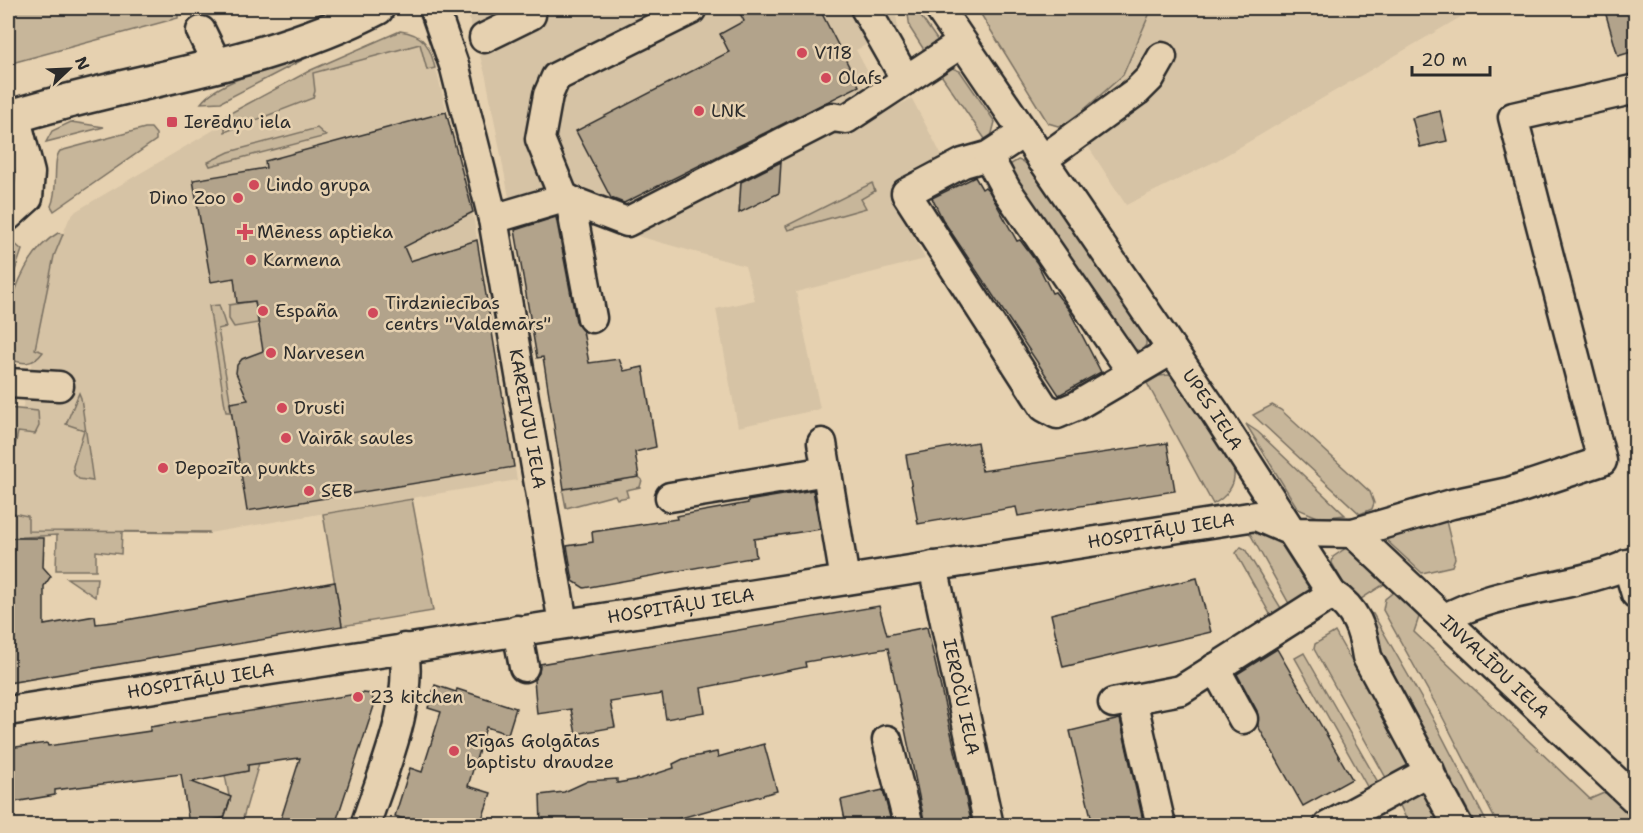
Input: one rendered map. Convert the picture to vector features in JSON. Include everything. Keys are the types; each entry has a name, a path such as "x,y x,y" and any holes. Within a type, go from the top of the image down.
{"main road":[{"path":"11,116 275,49 333,29 377,8"}],"street":[{"name":"KAREIVJU IELA","path":"434,8 455,68 493,219 538,544 563,623"},
{"path":"865,8 906,80"},
{"name":"UPES IELA","path":"939,8 1172,350 1332,594 1347,603 1363,631 1367,657 1458,825"},
{"path":"484,38 534,10"},
{"path":"592,318 567,199 540,139 548,95 556,77 691,10"},
{"path":"201,31 217,64"},
{"path":"493,219 567,199 627,222 832,117 846,119 962,43"},
{"path":"1042,160 1137,91 1150,78 1162,57"},
{"name":"HOSPITĀĻU IELA","path":"8,711 1256,516 1293,532 1353,533 1452,504 1509,492 1602,461 1513,117 1635,89"},
{"path":"8,216 28,198 30,173 11,116"},
{"path":"1023,133 988,156 963,163 906,193 1044,407 1057,414 1076,406 1172,350"},
{"path":"988,156 1006,189 1132,372"},
{"path":"8,382 59,386"},
{"path":"822,443 845,580"},
{"path":"670,497 827,471"},
{"name":"INVALĪDU IELA","path":"1353,533 1635,800"},
{"path":"1444,618 1481,604 1631,563 1635,594"},
{"name":"IEROČU IELA","path":"933,566 989,825"},
{"path":"1160,821 1122,701 1181,690 1332,594"},
{"path":"517,630 524,667"},
{"path":"365,825 401,711 408,674 404,648"},
{"path":"1215,668 1243,719"},
{"path":"887,740 909,825"},
{"path":"1328,825 1430,771"}],"shaded area":[{"path":"8,8 170,8 178,13 178,18 8,64"},
{"path":"197,8 246,8 209,18"},
{"path":"474,8 895,8 898,28 856,50 870,76 862,81 876,115 912,99 942,156 907,173 910,181 891,191 925,259 796,292 820,409 738,427 716,309 755,300 745,266 562,215 515,229 486,77 467,11"},
{"path":"907,8 915,8 938,41 938,48 926,53 910,28"},
{"path":"977,8 1152,8 1123,75 1068,124 1058,126 1048,123"},
{"path":"999,8 1476,8 1216,161 1126,205"},
{"path":"400,31 421,37 431,50 472,209 517,480 209,533 122,532 8,538 8,479 54,256 69,219 76,211 217,128 215,121 311,70"},
{"path":"400,31 415,35 425,42 435,68 427,70 420,44 313,73 315,91 313,98 225,132 225,116 311,70"},
{"path":"308,57 221,102 201,103 221,87 235,80"},
{"path":"952,68 960,71 995,122 991,137 985,139 939,72"},
{"path":"71,122 104,127 46,142 52,131"},
{"path":"151,128 156,134 156,140 54,211 51,206 55,192 56,161 60,151"},
{"path":"317,128 326,136 210,166 208,162 229,152"},
{"path":"1018,160 1026,163 1146,336 1146,345 1141,351 1128,348 1010,170 1011,164"},
{"path":"872,183 875,191 861,199 866,208 788,230 786,226"},
{"path":"58,233 63,234 54,256 35,349 43,352 35,360 27,363 8,359 7,321 20,280 39,248"},
{"path":"14,243 22,250 8,291 8,246"},
{"path":"255,301 258,323 234,327 229,319 229,305"},
{"path":"219,305 226,327 218,329 232,412 226,412 209,306"},
{"path":"1169,375 1178,380 1218,438 1231,462 1234,471 1233,482 1225,495 1213,504 1147,383 1159,376"},
{"path":"79,393 93,481 79,479 74,474 73,466 84,430 66,424"},
{"path":"1272,405 1281,410 1370,492 1374,503 1372,509 1360,514 1253,415"},
{"path":"8,408 38,411 39,426 35,434 18,432 8,479"},
{"path":"1246,424 1258,432 1345,515 1320,518 1298,509"},
{"path":"639,477 642,480 640,487 626,490 628,497 617,499 615,495 566,508 564,489"},
{"path":"412,499 433,611 342,626 323,514"},
{"path":"8,512 28,516 28,531 209,532 209,533 122,532 121,554 96,551 96,570 56,570 57,535 8,538"},
{"path":"1446,521 1455,558 1452,566 1422,573 1383,537"},
{"path":"1248,530 1266,531 1277,538 1311,591 1291,607"},
{"path":"1241,547 1245,549 1281,608 1278,616 1270,614 1236,553"},
{"path":"1346,548 1354,552 1386,583 1355,603 1332,563 1333,557"},
{"path":"67,578 97,578 95,597"},
{"path":"1395,591 1420,614 1414,632 1590,799 1611,790 1635,815 1635,825 1498,825 1440,712 1383,610 1385,599"},
{"path":"1361,613 1373,614 1431,715 1488,825 1476,825"},
{"path":"1335,632 1413,770 1389,783 1314,649 1315,644"},
{"path":"1304,653 1379,784 1369,790 1295,658"},
{"path":"259,763 241,825 185,826 224,818 230,801 225,775 248,771 248,764"},
{"path":"1421,787 1441,825 1409,825 1397,799"}],"building":[{"path":"737,8 819,8 859,86 624,203 611,198 576,131 729,52 720,34 744,21"},
{"path":"1604,8 1635,8 1635,51 1618,56"},
{"path":"1440,111 1447,141 1420,147 1412,118"},
{"name":"Tirdzniecības centrs \"Valdemārs\"","path":"446,112 473,212 404,247 410,261 477,240 514,467 247,511 230,403 248,400 236,373 237,365 242,359 263,351 255,301 237,303 234,278 211,282 193,180 266,168 265,161"},
{"path":"781,162 779,193 739,213 741,182"},
{"path":"975,177 982,189 985,187 989,191 1017,241 1020,240 1037,263 1052,293 1055,292 1069,310 1101,372 1059,395 943,220 932,198"},
{"path":"556,217 576,321 583,331 589,363 619,359 624,371 643,367 656,447 635,452 639,477 564,489 543,357 537,358 515,230"},
{"path":"977,442 982,471 1167,443 1175,491 1018,516 1016,507 918,524 906,455"},
{"path":"813,490 820,529 754,539 756,557 584,588 573,581 567,546 593,542 592,532 677,519 676,516"},
{"path":"8,538 44,538 43,567 51,576 44,586 44,625 95,616 96,624 121,621 335,582 342,626 8,683"},
{"path":"1197,578 1211,632 1063,667 1051,614"},
{"path":"879,606 887,635 927,627 972,825 925,825 888,648 805,662 806,667 701,688 705,712 666,719 662,694 610,702 615,727 576,734 571,709 537,714 534,680 539,673 540,664"},
{"path":"1277,649 1352,779 1303,806 1258,726 1257,711 1237,674"},
{"name":"Rīgas Golgātas baptistu draudze","path":"435,685 456,692 457,689 516,708 508,734 486,727 468,786 491,793 480,825 405,825 406,820 395,816 410,768 422,772 441,712 428,708"},
{"path":"363,693 372,694 374,706 335,825 279,825 300,758 248,765 248,771 192,782 231,797 224,818 189,824 181,774 55,790 55,795 8,803 8,748 47,743 48,746 150,731 150,727"},
{"path":"1120,719 1144,825 1093,825 1070,731"},
{"path":"764,744 777,791 656,825 541,825 540,795 564,792 588,781 617,779 617,783 640,779 674,768 673,764 683,759 717,752 718,757"},
{"path":"883,790 892,825 846,825 841,800"}],"place":[{"name":"V118","path":"802,53"},
{"name":"Olafs","path":"826,78"},
{"name":"LNK","path":"699,111"},
{"name":"Ierēdņu iela","path":"172,122"},
{"name":"Lindo grupa","path":"254,185"},
{"name":"Dino Zoo","path":"238,198"},
{"name":"Mēness aptieka","path":"245,232"},
{"name":"Karmena","path":"251,260"},
{"name":"España","path":"263,311"},
{"name":"Tirdzniecības centrs \"Valdemārs\"","path":"373,313"},
{"name":"Narvesen","path":"271,353"},
{"name":"Drusti","path":"282,408"},
{"name":"Vairāk saules","path":"286,438"},
{"name":"Depozīta punkts","path":"163,468"},
{"name":"SEB","path":"309,491"},
{"name":"23 kitchen","path":"358,697"},
{"name":"Rīgas Golgātas baptistu draudze","path":"454,751"}]}
